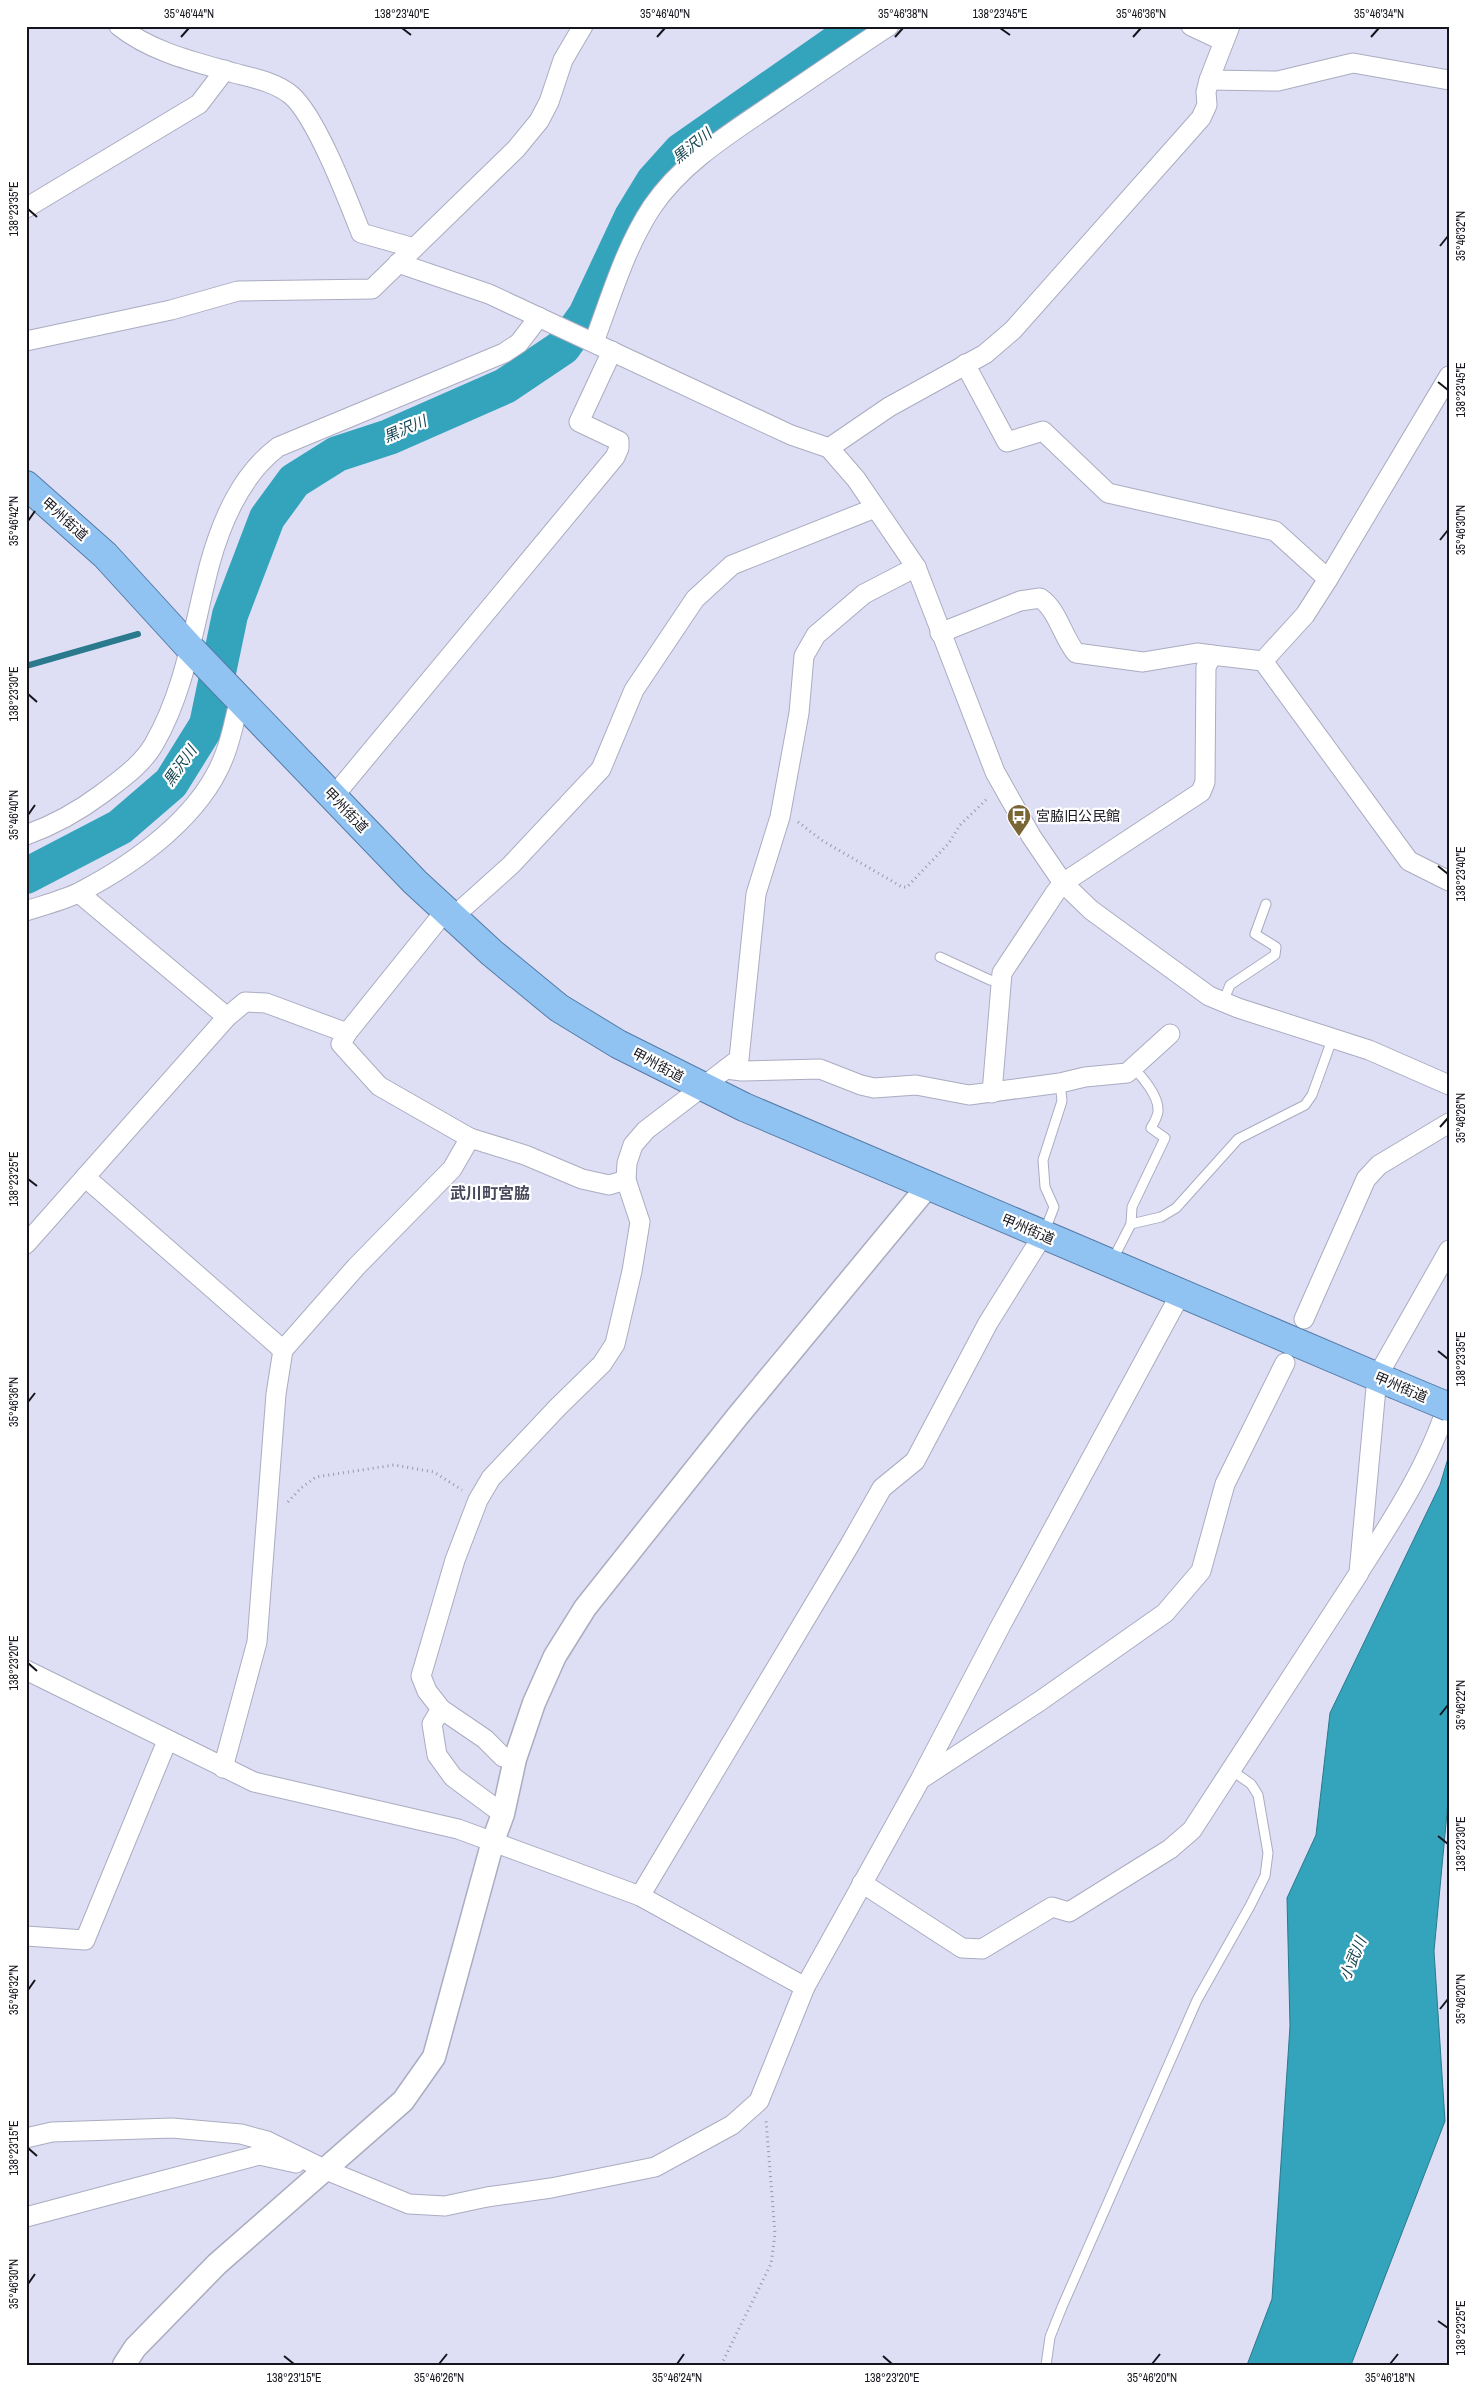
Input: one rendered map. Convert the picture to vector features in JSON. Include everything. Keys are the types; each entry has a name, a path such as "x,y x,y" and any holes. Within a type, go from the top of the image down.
{"highway":[{"name":"甲州街道","path":"26,485 105,556 190,648 415,882 492,953 560,1008 618,1044 701,1088 1449,1407"}],"street":[{"path":"119,26 131,36 152,47 271,83 290,95 306,112 344,189 360,233 414,248"},
{"path":"587,340 642,224 653,206 679,174 697,158 754,117 889,26"},
{"path":"829,448 889,407 985,354 1013,330 1201,118 1207,105 1206,92 1209,80 1226,34 1191,26"},
{"path":"26,341 171,310 238,291 372,289 516,149 539,121 549,102 563,60 581,27"},
{"path":"1209,80 1278,81 1353,63 1449,80"},
{"path":"26,208 199,104 225,70"},
{"path":"398,263 490,294 791,435 829,448 856,478 916,567 940,633 1004,790 1031,836 1063,883 1091,910 1209,996 1333,1036 1449,1085"},
{"path":"26,835 46,828 82,809 130,773 154,745 176,698 219,530 234,499 264,458 278,447 504,353 519,343 542,318"},
{"path":"333,796 615,457 619,448 618,440 579,422 612,351"},
{"path":"965,364 1007,442 1043,431 1108,493 1275,531 1328,579"},
{"path":"1263,661 1304,615 1328,579 1449,376"},
{"path":"626,1180 609,1185 582,1179 525,1155 470,1138 379,1086 341,1044 347,1034 449,914 511,864 601,769 634,690 695,599 732,565 875,508"},
{"path":"515,1759 503,1757 485,1739 440,1709 427,1691 421,1676 455,1560 478,1500 491,1478 558,1407 602,1364 615,1344 632,1271 640,1222 626,1180 627,1163 633,1145 646,1130 739,1058 756,894 780,812 800,713 804,656 816,635 864,594 916,567"},
{"path":"940,633 1020,601 1040,598 1049,604 1066,641 1076,653 1143,662 1197,653 1263,661 1409,861 1449,881"},
{"path":"992,1093 1000,982 1007,964 1063,883 1201,792 1205,782 1206,667 1212,655"},
{"path":"26,910 79,893 141,855 170,831 210,785 225,754 240,698"},
{"path":"79,893 227,1017"},
{"path":"26,1244 227,1017 245,1002 266,1003 347,1034"},
{"path":"726,1069 742,1071 820,1069 874,1088 916,1085 969,1095 1060,1083 1085,1077 1127,1073 1170,1034"},
{"path":"1304,1319 1366,1179 1378,1165 1449,1123"},
{"path":"223,1768 257,1642 276,1394 283,1350 356,1267 452,1169 470,1138"},
{"path":"85,1177 283,1350"},
{"path":"124,2365 136,2348 217,2264 403,2101 434,2057 493,1841 503,1814 515,1759 534,1703 555,1656 585,1608 731,1425 928,1186"},
{"path":"640,1896 850,1546 882,1488 916,1461 988,1323 1043,1235"},
{"path":"1359,1572 1386,1380 1449,1250"},
{"path":"26,2138 52,2132 172,2128 241,2134 267,2141 326,2170 409,2204 445,2206 487,2197 551,2188 655,2166 732,2125 759,2101 805,1987 920,1780 1001,1624 1181,1293"},
{"path":"920,1780 1040,1701 1165,1613 1201,1571 1225,1484 1285,1362"},
{"path":"862,1883 962,1948 982,1949 1052,1907 1069,1912 1170,1849 1192,1830 1403,1504 1443,1419 1449,1400"},
{"path":"26,1670 167,1741 254,1782 380,1810 493,1841 640,1896 805,1987"},
{"path":"440,1709 432,1724 438,1755 453,1777 503,1814"},
{"path":"26,1936 85,1940 167,1741"},
{"path":"26,2217 259,2155 326,2170"}],"lane":[{"path":"1223,1002 1230,985 1275,955 1276,947 1255,934 1266,904"},
{"path":"940,957 990,980 1000,982"},
{"path":"1131,1224 1161,1217 1176,1208 1238,1139 1305,1105 1312,1095 1333,1036"},
{"path":"1111,1263 1131,1224 1132,1207 1165,1138 1151,1128 1159,1111 1157,1102 1141,1075 1133,1068"},
{"path":"1043,1235 1054,1207 1045,1187 1043,1160 1062,1101 1060,1083"},
{"path":"1046,2365 1050,2337 1062,2307 1197,2000 1264,1876 1268,1853 1258,1796 1252,1784 1231,1770"}],"path":[{"path":"780,812 791,816 830,845 902,888 907,887 949,843 967,819 986,799 1004,790"},
{"path":"266,1514 279,1512 301,1488 316,1477 394,1465 434,1472 478,1500"},
{"path":"721,2365 772,2264 774,2234 766,2116 759,2101"}],"water":[{"name":"小武川","path":"1449,1455 1449,1792 1434,1951 1445,2121 1351,2365 1247,2365 1272,2299 1290,2026 1287,1898 1316,1835 1330,1713 1440,1485"}],"waterway":[{"name":"黒沢川","path":"26,876 120,827 171,783 207,725 230,615 267,518 294,481 337,454 389,437 505,386 563,347 586,315 632,217 654,181 681,151 860,26"},
{"path":"216,619 230,615"},
{"path":"26,666 138,634"}],"place":[{"name":"宮脇旧公民館","path":"1019,837"}],"district":[{"name":"武川町宮脇","path":"490,1193"}]}
